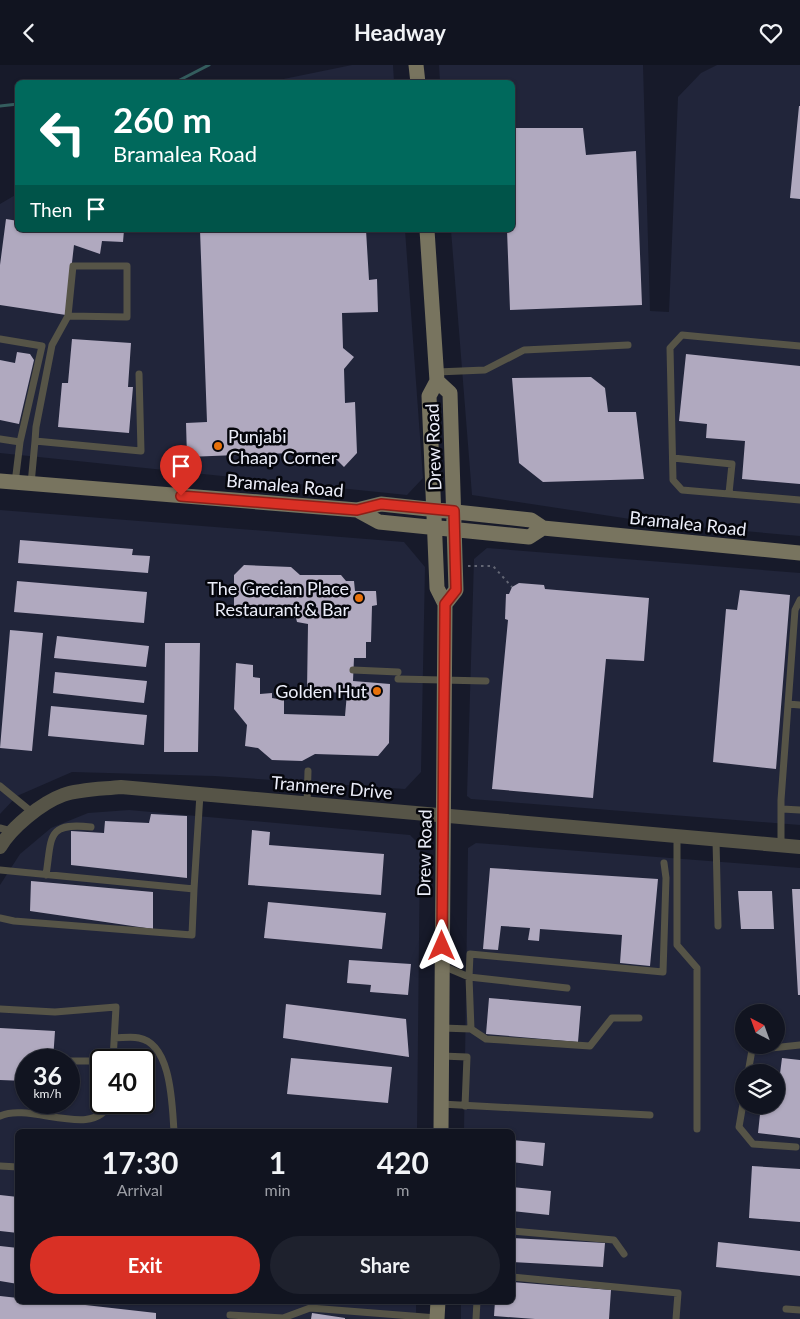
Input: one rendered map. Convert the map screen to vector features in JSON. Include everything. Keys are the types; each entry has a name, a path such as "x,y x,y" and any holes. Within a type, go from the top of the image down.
{"street":[{"path":"416,65 418,80"},
{"name":"Drew Road","path":"427,232 437,376 429,396 436,527 437,588 445,604 441,1129"},
{"name":"Drew Road","path":"437,376 450,393 456,590 445,604"},
{"name":"Bramalea Road","path":"7,482 357,510 381,504 530,520 543,528 800,553"},
{"name":"Bramalea Road","path":"357,510 379,522 529,537 543,528"},
{"name":"Tranmere Drive","path":"0,847 6,829 62,795 92,789 121,787 800,847"},
{"path":"438,1304 438,1318"}],"lane":[{"path":"31,484 36,427 52,345 68,316 73,265 126,266 126,317 68,316"},
{"path":"800,346 682,335 670,348 673,480 682,490 800,500"},
{"path":"0,339 42,346 20,442 7,482"},
{"path":"437,376 485,370 524,350 628,345"},
{"path":"35,441 141,451 139,374"},
{"path":"0,439 20,442"},
{"path":"672,458 732,464 729,493"},
{"path":"780,845 795,610 800,600"},
{"path":"354,671 445,680 486,681"},
{"path":"788,704 800,705"},
{"path":"307,804 308,771"},
{"path":"0,786 33,813"},
{"path":"0,918 14,921 192,935 200,794"},
{"path":"782,809 800,810"},
{"path":"46,875 52,838 57,829 70,825 91,827"},
{"path":"677,836 677,945 697,968 697,1129"},
{"path":"716,839 718,926"},
{"path":"471,1029 470,954 663,973 666,878 664,863"},
{"path":"0,870 194,889"},
{"path":"442,965 469,977 568,987"},
{"path":"0,1009 55,1011 116,1007 114,1049"},
{"path":"442,1028 471,1029 486,1039 590,1046 612,1018 640,1018"},
{"path":"115,1038 140,1038 149,1043 161,1055 166,1067 172,1102 174,1129"},
{"path":"750,1064 752,1050 800,1045"},
{"path":"442,1056 467,1057 465,1106"},
{"path":"442,1105 650,1115"},
{"path":"0,1116 16,1112 88,1120 103,1114"},
{"path":"741,1114 739,1127 753,1144 796,1147"},
{"path":"0,1166 15,1167"},
{"path":"515,1231 614,1240 624,1254"},
{"path":"515,1277 678,1293 676,1319"},
{"path":"476,1319 477,1304"},
{"path":"230,1315 283,1318 310,1307 438,1318"},
{"path":"786,1309 800,1310"}],"path":[{"path":"456,568 470,565 493,566 512,587"}],"shaded area":[{"path":"352,65 393,65 394,80 279,80"},
{"path":"439,65 643,65 650,311 669,312 678,97 701,73 717,65 800,65 800,536 663,524 472,495 451,232 515,232 515,80 440,80"},
{"path":"15,195 15,232 405,232 423,478 407,495 0,453 0,204"},
{"path":"0,510 404,542 425,567 421,772 405,789 214,776 72,772 17,796 0,814"},
{"path":"487,548 800,573 800,825 471,799 467,796 474,559"},
{"path":"129,810 410,835 420,845 417,1129 15,1129 15,1304 416,1304 416,1319 0,1319 0,885 20,854 51,828 88,813"},
{"path":"476,843 800,868 800,1319 461,1319 461,1304 515,1304 515,1129 464,1129 468,848"}],"building":[{"path":"800,106 800,199 790,198"},
{"path":"515,128 583,128 586,155 636,151 642,305 510,310 507,232 515,232"},
{"path":"6,219 15,220 15,232 124,232 123,242 102,241 100,254 74,245 66,315 0,305 0,265"},
{"path":"200,232 366,232 369,280 377,279 378,312 342,313 343,348 354,357 344,369 345,403 355,402 357,453 344,467 337,460 315,461 317,452 187,457 186,423 207,422"},
{"path":"72,339 131,343 128,387 133,387 129,433 58,427 62,383 68,383"},
{"path":"17,352 30,354 34,360 19,424 0,420 0,360 15,363"},
{"path":"686,354 800,366 800,484 742,479 745,441 706,438 707,424 679,421"},
{"path":"591,377 605,388 608,412 636,412 644,479 543,482 519,463 512,378"},
{"path":"20,540 133,549 132,555 150,556 148,573 18,563"},
{"path":"244,565 291,567 300,575 341,575 346,581 354,581 355,591 376,591 377,605 372,606 371,642 366,642 366,658 354,658 353,681 390,684 389,743 378,756 315,754 302,761 272,760 258,748 245,746 247,725 234,709 236,663 253,665 253,677 260,678 260,694 272,693 272,698 284,700 284,714 345,716 347,693 307,691 308,624 297,622 296,618 234,617 234,575"},
{"path":"17,581 147,592 144,623 14,612"},
{"path":"519,583 544,585 545,589 649,598 644,661 606,659 593,798 492,789 508,620 505,619 506,594 509,594 512,587"},
{"path":"740,590 790,595 776,769 713,762 726,609 737,610"},
{"path":"10,630 43,633 32,751 0,748"},
{"path":"57,636 149,646 146,667 54,658"},
{"path":"165,643 200,643 198,752 164,752"},
{"path":"55,672 147,681 144,703 53,693"},
{"path":"51,706 147,715 144,745 48,736"},
{"path":"151,814 187,816 187,878 71,865 71,831 104,833 105,821 149,823"},
{"path":"252,830 270,832 269,845 384,854 381,895 248,885"},
{"path":"490,868 658,879 650,966 620,963 622,935 540,929 539,941 528,940 530,928 501,926 498,950 483,949"},
{"path":"31,881 153,892 153,929 30,911"},
{"path":"792,889 800,889 800,995 798,995"},
{"path":"738,891 772,891 774,929 741,929"},
{"path":"268,902 386,913 382,949 264,938"},
{"path":"349,960 411,964 408,995 370,992 371,985 347,983"},
{"path":"489,998 581,1006 578,1042 486,1034"},
{"path":"286,1004 406,1019 409,1057 283,1038"},
{"path":"0,1028 55,1031 54,1049 15,1049 15,1081 0,1080"},
{"path":"291,1058 392,1067 388,1103 287,1094"},
{"path":"782,1058 800,1060 800,1138 758,1133 760,1114 785,1114 785,1064 781,1064"},
{"path":"515,1140 545,1143 543,1166 515,1162"},
{"path":"752,1166 800,1169 800,1222 749,1218"},
{"path":"515,1187 551,1191 549,1215 515,1211"},
{"path":"0,1195 15,1197 15,1233 0,1231"},
{"path":"515,1238 605,1243 603,1267 515,1262"},
{"path":"718,1242 800,1251 800,1276 716,1267"},
{"path":"0,1246 15,1248 15,1284 0,1281"},
{"path":"515,1282 611,1290 609,1319 535,1319 494,1316 495,1304 515,1304"},
{"path":"0,1296 15,1298 15,1304 76,1304 156,1313 156,1319 0,1319"},
{"path":"312,1313 345,1318 345,1319 311,1319"}],"waterway":[{"path":"180,80 209,65"},
{"path":"0,106 15,104"}],"place":[{"name":"Punjabi Chaap Corner","path":"218,446"},
{"name":"The Grecian Place Restaurant & Bar","path":"359,598"},
{"name":"Golden Hut","path":"377,691"}],"route":[{"path":"181,496 357,510 381,504 454,511 456,590 445,604 442,946"}]}
